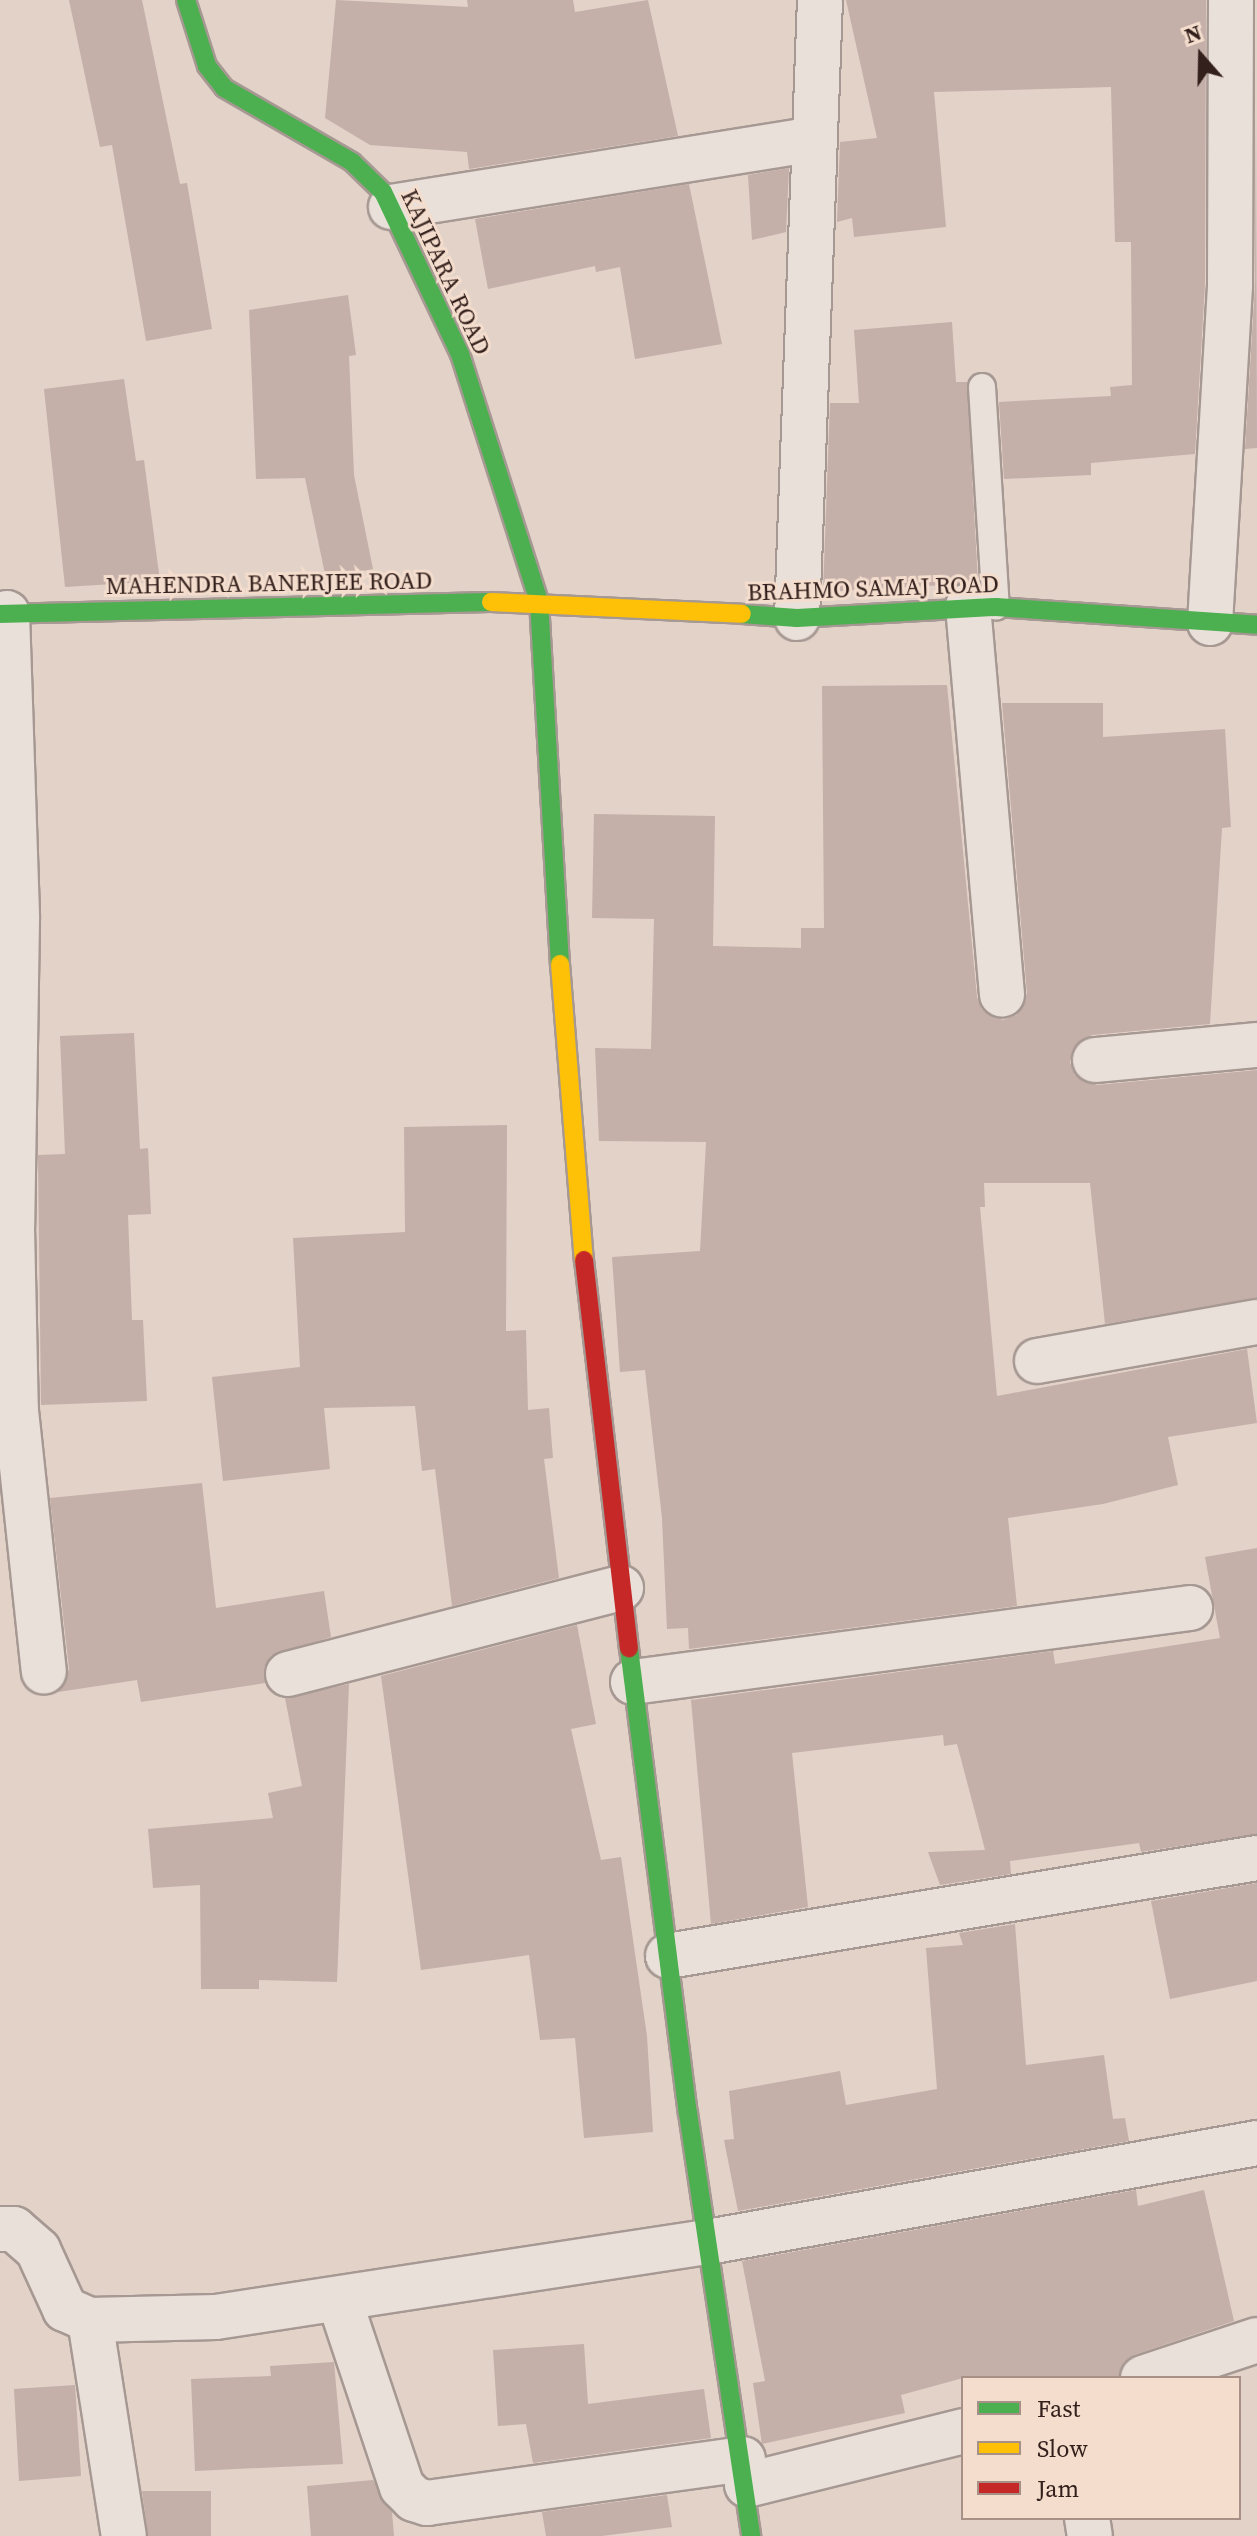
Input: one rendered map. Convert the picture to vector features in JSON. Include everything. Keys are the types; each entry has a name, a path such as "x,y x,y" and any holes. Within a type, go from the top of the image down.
{"street":[{"name":"KAJIPARA ROAD","path":"186,0 207,66 224,88 352,162 383,192 460,354 539,601 563,1023 596,1388 668,1956 708,2242 745,2472 751,2536"},
{"path":"797,618 820,0"},
{"path":"1210,623 1230,285 1231,0"},
{"path":"391,207 814,139"},
{"name":"BRAHMO SAMAJ ROAD","path":"539,601 797,618 982,607 1257,625"},
{"name":"MAHENDRA BANERJEE ROAD","path":"4,614 539,601"},
{"path":"982,607 1002,995"},
{"path":"4,614 17,919 6,1227 20,1469 44,1672"},
{"path":"1095,1060 1257,1045"},
{"path":"1037,1361 1257,1322"},
{"path":"288,1674 621,1588"},
{"path":"633,1682 1190,1608"},
{"path":"668,1956 1257,1858"},
{"path":"0,2229 14,2229 38,2250 65,2309 90,2320 216,2317 708,2242 1257,2143"},
{"path":"339,2299 402,2487 414,2499 427,2503 745,2472 961,2431"},
{"path":"90,2320 124,2536"},
{"path":"1149,2376 1257,2340"}],"lane":[{"path":"982,387 982,607"}],"building":[{"path":"69,0 142,0 180,184 187,183 212,329 146,341 112,145 100,147"},
{"path":"336,0 468,7 467,0 573,0 575,12 648,0 678,136 469,169 467,152 370,145 325,118"},
{"path":"846,0 1206,0 1205,284 1195,454 1091,463 1091,475 1004,479 999,402 1111,396 1110,387 1132,385 1131,242 1115,242 1111,87 934,92 946,227 854,237 852,218 837,222 840,142 877,138"},
{"path":"1256,113 1257,448 1245,449 1255,285"},
{"path":"789,168 786,232 752,240 748,175"},
{"path":"689,184 722,344 635,359 620,267 596,272 595,266 488,289 475,219"},
{"path":"348,295 356,355 349,356 354,475 373,569 326,579 305,478 256,479 249,310"},
{"path":"952,322 956,382 967,382 978,583 823,592 830,403 859,403 854,330"},
{"path":"124,379 136,461 144,460 160,581 65,587 44,389"},
{"path":"947,685 977,997 982,1010 1003,1020 1017,1015 1027,993 1002,703 1103,703 1103,737 1225,729 1231,827 1222,828 1210,1024 1092,1035 1073,1049 1070,1062 1075,1075 1097,1085 1257,1070 1257,1298 1105,1324 1090,1183 984,1183 985,1207 980,1207 997,1396 1247,1349 1257,1423 1168,1437 1178,1485 1103,1504 1008,1518 1017,1606 689,1649 688,1628 667,1629 662,1518 645,1370 620,1372 612,1257 700,1251 706,1142 599,1141 595,1048 651,1049 654,919 592,918 594,814 715,816 713,946 801,948 801,928 824,928 822,686"},
{"path":"134,1033 140,1149 148,1148 151,1214 128,1215 132,1320 143,1320 147,1401 41,1405 38,1155 65,1154 60,1036"},
{"path":"507,1125 506,1331 526,1330 528,1410 549,1408 553,1458 544,1459 559,1578 452,1606 435,1469 422,1471 415,1406 324,1408 330,1469 223,1481 212,1377 300,1367 293,1238 405,1232 404,1127"},
{"path":"202,1483 216,1608 324,1591 331,1637 271,1656 264,1668 265,1683 141,1702 137,1680 58,1692 69,1669 50,1498"},
{"path":"1257,1548 1257,1834 1141,1852 1139,1843 1010,1861 1011,1874 940,1885 928,1852 985,1850 957,1744 944,1746 943,1735 792,1753 808,1907 711,1924 691,1700 1053,1651 1055,1664 1220,1638 1205,1557"},
{"path":"577,1625 596,1724 571,1729 601,1860 621,1857 647,2036 653,2132 584,2138 575,2038 540,2040 529,1955 421,1970 381,1676"},
{"path":"349,1684 337,1982 259,1980 259,1989 201,1989 200,1885 153,1888 148,1829 273,1818 268,1793 302,1786 285,1698"},
{"path":"1257,1883 1257,1981 1170,1999 1151,1901"},
{"path":"1015,1924 1026,2065 1104,2055 1113,2119 1125,2118 1129,2141 738,2211 724,2140 734,2139 729,2091 840,2071 846,2105 937,2089 926,1948 963,1945 959,1933"},
{"path":"1136,2190 1138,2206 1204,2190 1234,2321 1134,2355 1124,2362 1120,2376 961,2376 961,2379 901,2395 905,2413 762,2444 753,2383 765,2381 742,2261"},
{"path":"584,2344 588,2404 704,2389 711,2438 533,2463 526,2424 498,2426 493,2350"},
{"path":"334,2362 343,2464 195,2471 191,2379 271,2376 270,2366"},
{"path":"75,2385 81,2476 19,2481 14,2389"},
{"path":"373,2480 392,2512 394,2536 311,2536 307,2486"},
{"path":"142,2491 211,2491 211,2536 148,2536"},
{"path":"667,2495 672,2527 602,2536 546,2536 542,2512"}],"traffic: fast":[{"path":"186,0 207,66 224,88 352,162 383,192 460,354 539,601 560,964"},
{"path":"0,614 491,602"},
{"path":"742,614 797,618 996,607 1257,625"},
{"path":"629,1648 688,2113 751,2536"}],"traffic: slow":[{"path":"491,602 742,614"},
{"path":"560,964 584,1260"}],"traffic: jam":[{"path":"584,1260 629,1648"}]}
